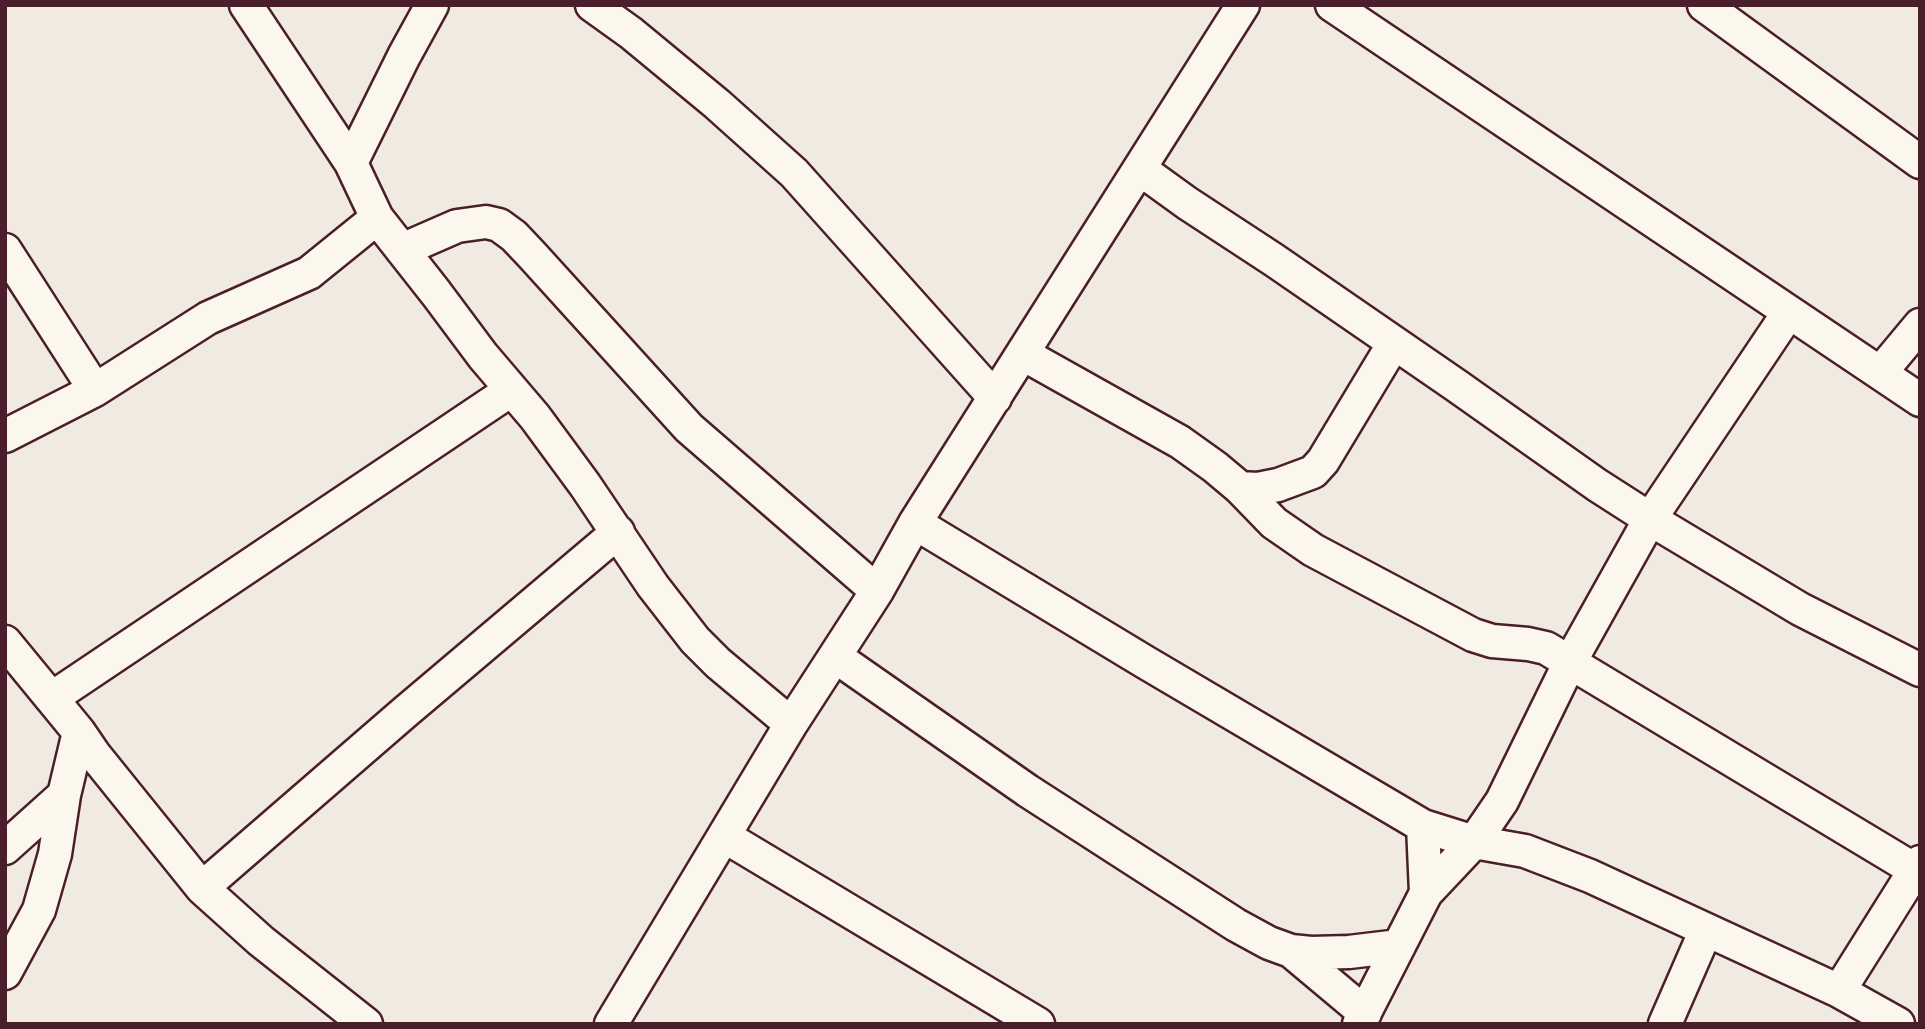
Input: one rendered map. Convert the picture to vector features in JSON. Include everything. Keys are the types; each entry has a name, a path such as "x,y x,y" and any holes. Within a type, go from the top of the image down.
{"street":[{"path":"246,5 351,163 377,218 483,356 535,417 618,532 653,586 695,640 718,663 791,724"},
{"path":"351,163 432,5"},
{"path":"592,5 631,33 717,104 794,173 995,398"},
{"path":"611,1024 791,724 877,590 915,523 1243,5"},
{"path":"1332,5 1920,400"},
{"path":"1704,5 1920,162"},
{"path":"1140,169 1597,485 1800,609 1920,670"},
{"path":"5,436 95,390 208,318 309,274 377,218"},
{"path":"402,250 457,226 486,222 499,225 532,255 689,428 877,590"},
{"path":"5,250 95,390"},
{"path":"1292,951 1362,1018 1426,893 1474,842 1502,801 1570,662 1650,519 1789,312"},
{"path":"1880,373 1920,325"},
{"path":"1240,488 1258,489 1278,485 1313,472 1394,343"},
{"path":"1023,354 1180,442 1240,488 1275,523 1313,550 1473,635 1492,642 1546,648 1917,866 1839,991"},
{"path":"52,698 512,390"},
{"path":"915,523 1423,826 1474,842 1525,851 1590,876 1839,991 1898,1024"},
{"path":"202,888 618,532"},
{"path":"5,642 202,888 261,941 366,1024"},
{"path":"836,657 1028,791 1236,925 1269,943 1292,951 1311,953 1399,946"},
{"path":"5,973 39,910 55,853 64,795 79,732"},
{"path":"5,848 64,795"},
{"path":"1502,801 1525,851"},
{"path":"1423,826 1426,893"},
{"path":"724,836 1038,1024"},
{"path":"1665,1024 1706,930"}]}
